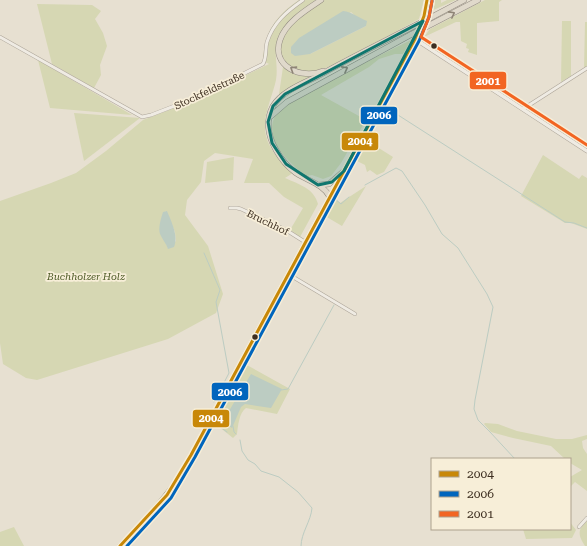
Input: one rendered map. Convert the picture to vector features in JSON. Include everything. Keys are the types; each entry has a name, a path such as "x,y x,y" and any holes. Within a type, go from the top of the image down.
{"highway":[{"path":"321,0 308,8 291,23 284,31 280,40 278,48 279,55 290,69 299,73 309,74 320,72 464,0"},
{"path":"269,118 287,102 414,37 426,28 478,0"},
{"path":"330,197 324,189 296,173 282,160 275,149 268,127 273,106 285,94 342,62"},
{"path":"318,185 328,184 344,171"}],"main road":[{"path":"121,545 167,496 180,476 344,171 414,37 424,16 427,1"}],"street":[{"name":"Stockfeldstraße","path":"0,37 142,117 195,98 263,64 265,60 267,43 275,25 285,14 303,0"},
{"path":"414,37 587,151"},
{"path":"523,109 587,68"},
{"name":"Bruchhof","path":"232,208 241,209 286,230 306,242"},
{"path":"288,274 356,314"},
{"path":"579,526 587,518"}],"highlighted area":[{"path":"423,21 344,171 332,182 318,185 286,164 272,143 268,122 273,106 285,94"}],"green space":[{"name":"Buchholzer Holz","path":"299,0 317,0 291,19 281,32 278,39 276,47 276,80 267,110 265,127 270,147 278,159 293,173 285,178 309,190 313,194 318,204 300,237 290,230 303,208 284,197 269,183 244,183 253,159 215,153 204,161 201,182 187,200 185,215 208,246 223,294 216,313 168,339 37,380 26,378 3,364 0,343 0,201 76,173 106,151 143,120 190,102 269,64 263,61 266,41 269,33 278,19","holes":["166,211 175,232 176,241 168,248 160,226"]},
{"path":"324,0 424,0 419,19 325,68 310,72 298,71 288,64 282,55 281,45 284,36 298,18","holes":["351,12 366,26 310,54"]},
{"path":"431,0 441,0 441,3 447,0 456,0 429,12"},
{"path":"485,0 502,0 499,2 499,21 477,23 477,55 468,52 469,49 466,48 467,44 461,41 460,22 456,22 424,37 430,29"},
{"path":"37,4 92,5 101,11 95,19 103,33 107,46 100,65 101,75 94,88 52,64"},
{"path":"562,21 571,21 571,76 561,82"},
{"path":"585,22 587,22 587,66 584,68"},
{"path":"411,40 403,54 395,54 379,59 369,67 321,95 366,120 341,163 331,176 323,179 312,175 306,176 286,158 276,143 272,127 274,118 286,105 302,95"},
{"path":"38,60 132,115 50,108"},
{"path":"283,67 293,73 309,76 310,78 280,95"},
{"path":"74,113 140,118 84,161"},
{"path":"366,140 393,157 384,172 377,175 370,170 367,172 365,165 355,160"},
{"path":"543,155 579,179 582,175 587,178 587,229 571,223 565,223 521,196"},
{"path":"234,157 233,180 205,183 207,162"},
{"path":"366,186 342,226 325,216 335,198 340,203"},
{"path":"245,364 290,389 277,414 246,408 240,416 237,434 233,438 213,422"},
{"path":"484,424 498,424 517,431 556,439 572,439 587,435 587,439 582,441 583,448 587,454 587,491 575,482 571,486 571,476 582,470 571,464 571,458 564,458 551,446 491,432"},
{"path":"587,521 587,546 585,546 580,536 580,530"},
{"path":"571,523 576,530 572,538 526,539 523,530 571,530"},
{"path":"14,527 24,546 0,546 0,532"}],"shaded area":[{"path":"343,11 367,21 366,26 310,54 295,56 291,53 291,47 299,38"},
{"path":"167,211 176,238 174,247 168,249 159,229 163,212"},
{"path":"251,374 282,389 271,408 245,404 241,407 232,428 223,421"}],"waterway":[{"path":"385,106 391,110"},
{"path":"398,115 565,222 574,223 587,228"},
{"path":"365,185 396,168 402,171 442,234 458,248 487,294 493,307 474,409 478,420 514,458"},
{"path":"335,199 341,204 349,197"},
{"path":"204,253 220,290 216,302 229,373 214,402"},
{"path":"281,390 288,389 334,305"},
{"path":"227,432 219,426 216,418 236,383"},
{"path":"233,426 236,434"},
{"path":"240,440 242,451 248,460 255,464 261,471 279,477 298,492 312,508 310,518 301,541 301,546"}],"transit line":[{"name":"2004","path":"120,546 167,495 191,455 415,39 424,16 427,0"},
{"name":"2006","path":"127,546 171,498 195,457 419,41 429,17 432,1"},
{"name":"2001","path":"432,1 429,17 421,37 587,145"}]}
